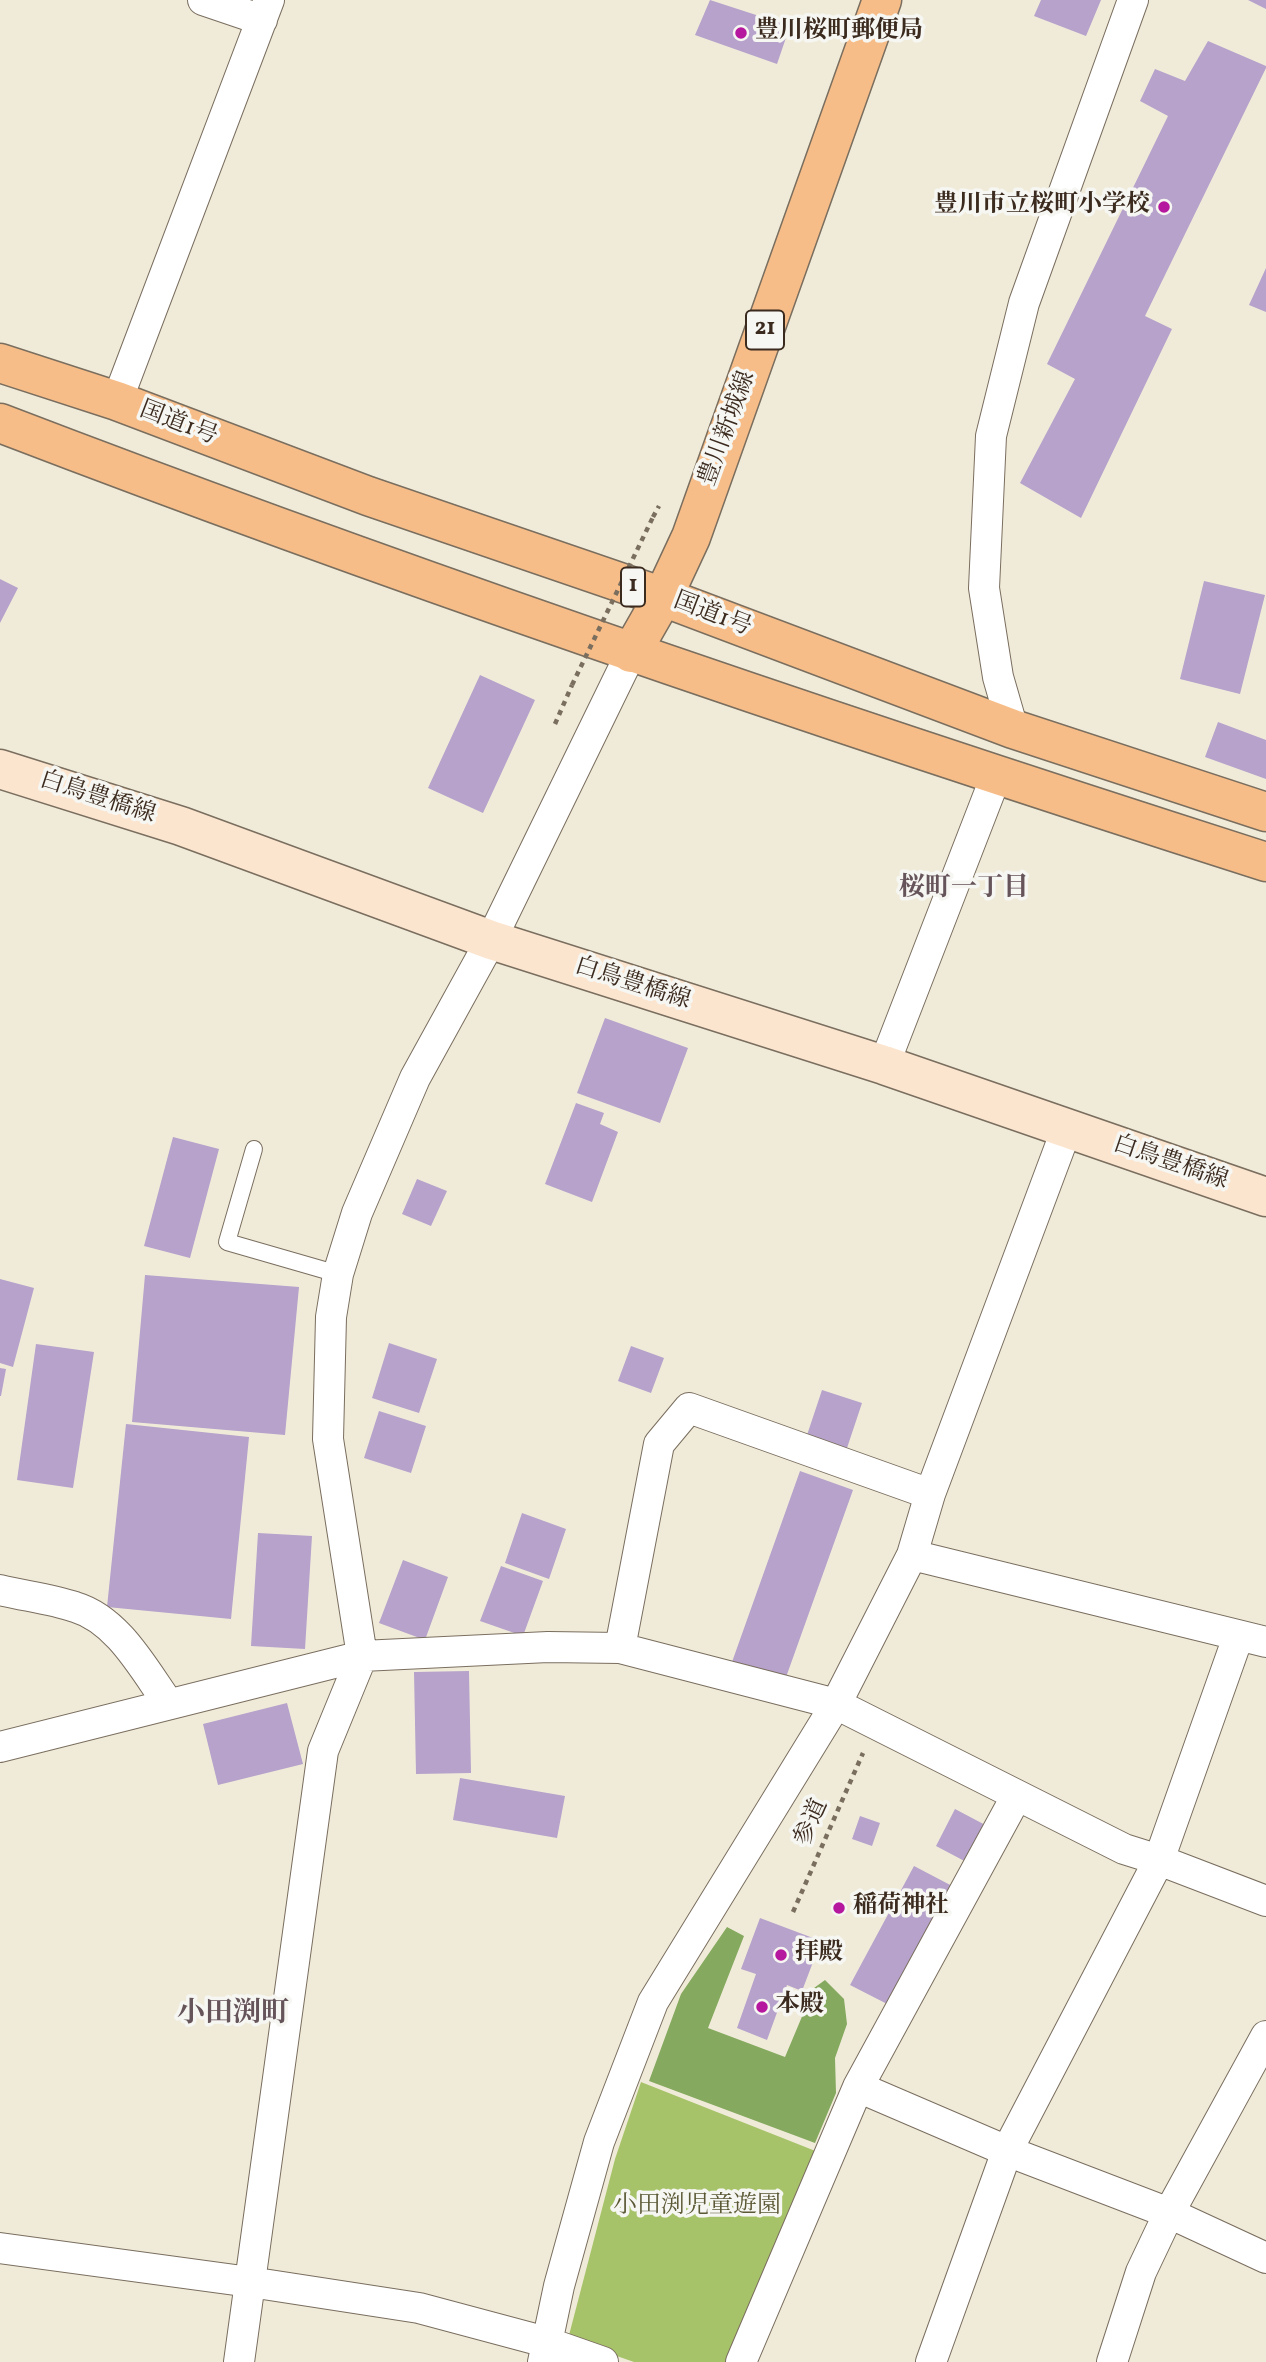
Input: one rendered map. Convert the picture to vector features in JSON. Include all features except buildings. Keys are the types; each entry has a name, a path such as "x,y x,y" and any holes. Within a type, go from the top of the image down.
{"main road":[{"name":"豊川新城線","path":"631,653 663,597 691,537 882,0"},
{"name":"国道1号","path":"0,363 117,401 368,496 663,597 1013,729 1266,811"},
{"path":"0,424 224,509 631,653 996,776 1266,862"},
{"name":"白鳥豊橋線","path":"0,769 181,826 491,940 884,1065 1266,1197"}],"street":[{"path":"117,401 266,10 203,0"},
{"path":"1013,729 998,677 984,588 991,436 1024,303 1133,0"},
{"path":"239,2362 323,1751 362,1656 328,1439 331,1317 338,1274 357,1213 415,1078 491,940 631,653"},
{"path":"884,1065 996,776"},
{"path":"545,2352 559,2286 599,2142 653,2002 836,1704 912,1555 930,1494 1067,1128"},
{"path":"620,1647 659,1444 689,1408 930,1494"},
{"path":"912,1555 1252,1640 1159,1860 1007,2151 931,2362"},
{"path":"0,1590 77,1607 104,1622 131,1651 168,1703"},
{"path":"0,1746 362,1656 548,1647 620,1647 836,1704 1016,1797 1124,1849 1266,1901"},
{"path":"741,2362 858,2087 1016,1797"},
{"path":"1112,2362 1141,2272 1169,2213 1266,2036"},
{"path":"858,2087 1007,2151 1169,2213 1266,2258"},
{"path":"0,2248 250,2281 419,2308 545,2352 603,2362"}],"lane":[{"path":"254,1149 227,1242 338,1274"}],"path":[{"path":"572,685 653,517"},
{"name":"参道","path":"793,1912 864,1749"}],"green space":[{"path":"727,1927 744,1936 708,2028 785,2057 814,1988 825,1980 844,1999 847,2024 835,2058 836,2093 815,2143 649,2081 681,1994"},
{"name":"小田渕児童遊園","path":"641,2082 818,2152 731,2362 634,2362 568,2339 615,2159"}],"place":[{"name":"豊川桜町郵便局","path":"741,33"},
{"name":"豊川市立桜町小学校","path":"1164,207"},
{"name":"稲荷神社","path":"839,1908"},
{"name":"拝殿","path":"781,1955"},
{"name":"本殿","path":"762,2007"}],"district":[{"name":"桜町一丁目","path":"964,890"},
{"name":"小田渕町","path":"233,2016"}]}
